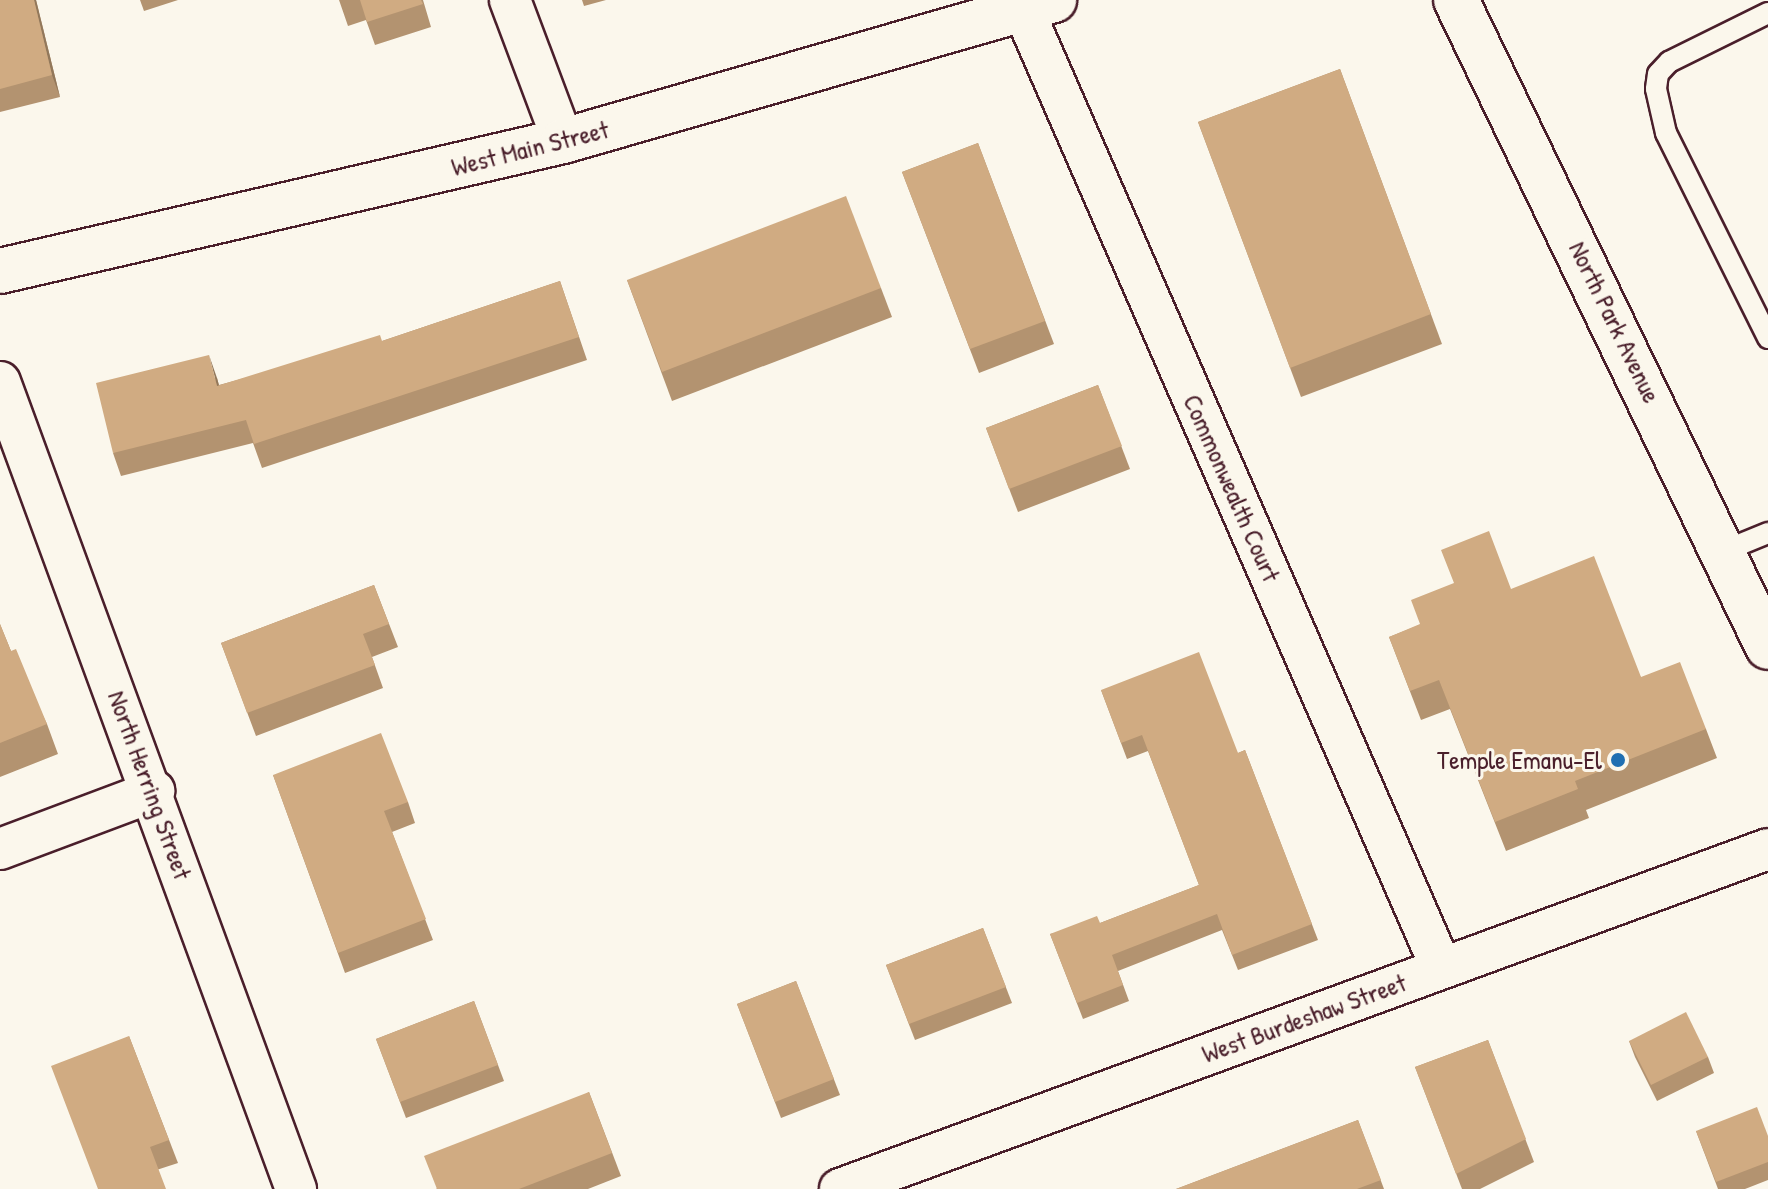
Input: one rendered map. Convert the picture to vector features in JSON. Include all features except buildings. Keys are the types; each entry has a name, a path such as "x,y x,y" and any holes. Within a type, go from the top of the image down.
{"main road":[{"name":"North Park Avenue","path":"1456,0 1768,647"},
{"name":"West Main Street","path":"0,271 563,141 1039,4"}],"street":[{"path":"510,0 563,141"},
{"name":"Commonwealth Court","path":"1039,4 1441,967"},
{"name":"North Herring Street","path":"0,382 154,791 296,1189"},
{"path":"0,849 154,791"},
{"name":"West Burdeshaw Street","path":"840,1189 1768,849"}],"lane":[{"path":"1768,13 1669,62 1658,74 1656,89 1666,133 1768,338"},
{"path":"1724,551 1768,533"}],"place":[{"name":"Temple Emanu-El","path":"1618,760"}]}
